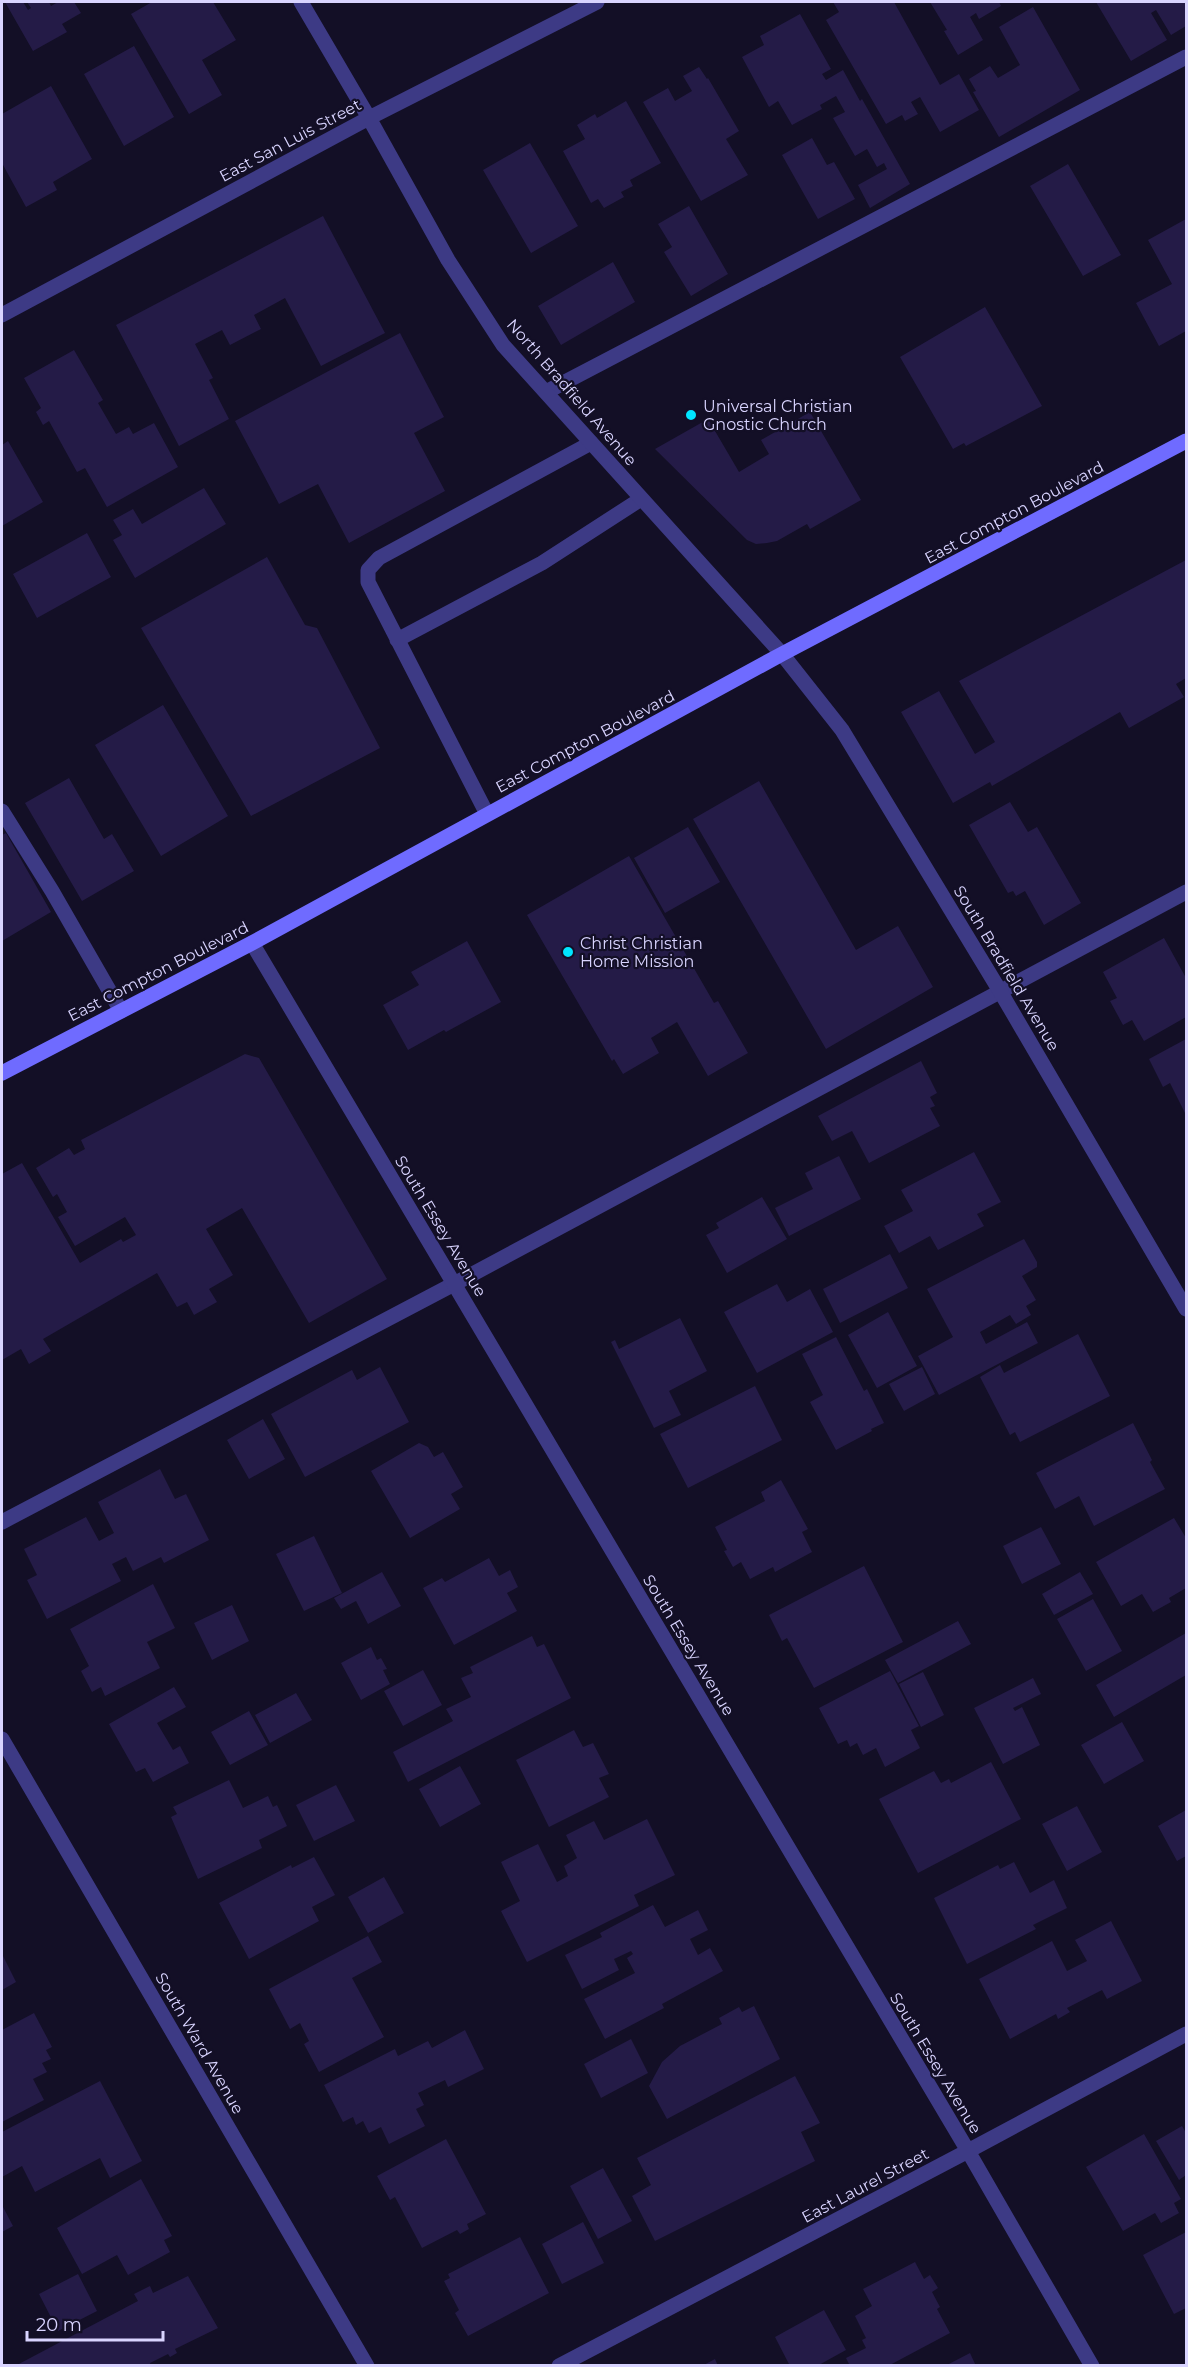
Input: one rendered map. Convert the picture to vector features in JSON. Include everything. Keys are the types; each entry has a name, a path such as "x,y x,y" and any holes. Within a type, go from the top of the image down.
{"main road":[{"name":"East Compton Boulevard","path":"2,1073 252,943 782,654 1186,441"}],"street":[{"name":"North Bradfield Avenue","path":"301,2 460,279 503,345 782,654"},
{"name":"East San Luis Street","path":"2,315 369,118 597,2"},
{"path":"546,392 1186,57"},
{"path":"487,814 368,582 368,570 379,558 591,443"},
{"path":"397,640 542,563 641,499"},
{"name":"South Bradfield Avenue","path":"782,654 842,729 1000,991 1186,1309"},
{"path":"2,811 52,891 121,1011"},
{"path":"2,1522 454,1284 1186,892"},
{"name":"South Essey Avenue","path":"252,943 968,2151 1092,2366"},
{"name":"South Ward Avenue","path":"2,1739 367,2366"},
{"name":"East Laurel Street","path":"558,2366 1186,2034"}],"building":[{"path":"5,2 23,2 28,10 31,8 27,2 49,2 51,6 58,2 74,2 81,13 62,24 67,32 33,51"},
{"path":"152,2 213,2 236,40 202,60 222,95 189,114 131,14"},
{"path":"833,2 894,2 940,85 959,74 979,110 940,132 920,97 911,102 918,114 905,121 902,115 886,124 826,20 839,12"},
{"path":"930,2 999,2 1001,6 979,19 976,13 970,17 983,40 958,55 944,31 947,30"},
{"path":"1096,2 1186,2 1186,26 1171,35 1156,10 1151,13 1167,40 1131,61"},
{"path":"1033,7 1080,90 999,137 973,92 976,91 969,79 990,66 998,78 1020,65 999,27"},
{"path":"800,14 831,69 822,74 826,80 843,70 910,184 870,208 858,185 887,169 884,163 877,167 867,149 855,156 833,118 845,112 836,96 820,105 822,109 792,125 778,101 769,107 742,57 764,45 760,36"},
{"path":"134,46 174,117 124,146 84,74"},
{"path":"699,67 708,78 739,131 726,139 748,175 701,201 643,102 668,88 675,101 692,91 683,76"},
{"path":"51,86 92,159 53,182 57,190 26,207 2,163 2,114"},
{"path":"626,101 661,163 630,180 633,186 621,192 624,197 604,208 598,199 591,203 563,151 585,139 577,125 595,114 597,118"},
{"path":"812,138 827,165 834,162 855,199 818,219 782,155"},
{"path":"530,143 578,226 531,253 483,170"},
{"path":"1068,164 1121,255 1083,276 1030,186"},
{"path":"689,206 728,274 691,296 664,252 672,247 658,224"},
{"path":"323,216 385,333 321,366 285,298 254,315 261,329 230,345 222,330 195,344 213,378 209,380 229,419 179,446 116,325"},
{"path":"1186,219 1186,331 1159,346 1136,303 1172,284 1148,240"},
{"path":"613,262 635,302 561,345 538,306"},
{"path":"985,307 1042,406 966,446 964,443 953,449 900,357"},
{"path":"400,333 444,417 414,433 445,491 349,543 318,484 279,504 235,421"},
{"path":"74,350 103,400 98,403 116,434 129,427 133,434 154,423 178,467 107,507 85,468 77,472 49,421 43,425 36,412 41,408 24,378"},
{"path":"810,412 861,500 810,529 807,524 777,541 756,544 747,540 655,449 708,419 739,472 769,454 761,440"},
{"path":"8,441 43,502 2,526 2,445"},
{"path":"204,488 226,524 135,578 113,540 122,535 113,520 133,509 142,524"},
{"path":"87,533 111,577 37,618 13,574"},
{"path":"267,557 305,625 317,628 380,748 251,816 141,628"},
{"path":"1186,560 1186,678 1176,684 1184,697 1129,728 1120,712 992,786 990,782 953,803 901,712 939,691 975,754 995,742 959,681"},
{"path":"163,705 228,816 161,856 95,745"},
{"path":"69,778 104,839 112,834 134,871 82,901 25,803"},
{"path":"759,781 856,950 898,926 933,987 826,1049 693,819"},
{"path":"1010,802 1028,832 1037,827 1081,903 1044,925 1025,891 1016,896 1013,891 1008,893 969,825"},
{"path":"688,827 720,882 665,913 634,858"},
{"path":"6,833 51,912 2,941 2,835"},
{"path":"629,856 714,1003 718,1001 748,1053 708,1076 677,1022 651,1038 659,1053 623,1074 614,1059 612,1061 527,915"},
{"path":"1164,938 1186,978 1186,1017 1144,1041 1132,1020 1123,1025 1110,1001 1117,998 1103,972"},
{"path":"467,941 501,1002 408,1050 383,1005 419,985 411,972"},
{"path":"1186,1039 1186,1115 1170,1083 1163,1087 1149,1059"},
{"path":"245,1054 259,1058 387,1279 309,1323 242,1208 206,1229 233,1275 209,1289 217,1302 194,1315 187,1302 177,1307 157,1273 43,1339 51,1351 29,1364 21,1349 2,1360 2,1174 22,1163 80,1263 121,1239 123,1242 136,1235 125,1217 75,1246 58,1217 67,1212 57,1194 53,1197 36,1168 69,1148 74,1155 85,1149 81,1140"},
{"path":"921,1061 937,1093 930,1097 935,1106 930,1108 940,1126 869,1163 852,1131 832,1141 818,1116"},
{"path":"974,1152 1001,1202 977,1214 984,1226 938,1250 930,1236 899,1253 884,1226 913,1211 901,1190"},
{"path":"839,1156 861,1199 789,1236 775,1208 813,1189 805,1173"},
{"path":"762,1197 787,1239 727,1273 706,1235 719,1228 716,1223"},
{"path":"1024,1239 1037,1262 1037,1267 1022,1276 1036,1300 1026,1306 1031,1315 1016,1324 1010,1315 980,1332 986,1344 1027,1322 1038,1343 939,1395 918,1356 953,1337 927,1289"},
{"path":"890,1254 908,1288 840,1323 823,1289"},
{"path":"777,1284 787,1302 810,1289 833,1332 757,1373 724,1312"},
{"path":"888,1312 917,1366 877,1388 848,1335"},
{"path":"680,1318 707,1371 669,1391 681,1415 654,1428 611,1342 615,1340 619,1349"},
{"path":"1078,1334 1110,1396 1020,1442 1015,1432 1010,1435 980,1377 1000,1365 1004,1373"},
{"path":"836,1337 864,1391 867,1389 884,1423 836,1450 810,1402 823,1395 802,1354"},
{"path":"380,1367 409,1422 305,1477 271,1414 352,1370 357,1380"},
{"path":"922,1367 935,1394 904,1411 889,1384"},
{"path":"755,1386 782,1440 688,1488 660,1434"},
{"path":"263,1419 285,1459 249,1479 227,1440"},
{"path":"1133,1423 1165,1489 1094,1526 1079,1496 1055,1509 1036,1473"},
{"path":"419,1443 428,1447 434,1457 443,1452 463,1487 451,1494 460,1509 410,1538 371,1471"},
{"path":"160,1469 175,1499 186,1494 209,1540 164,1563 161,1557 133,1571 126,1557 112,1564 121,1581 47,1619 27,1580 37,1575 24,1549 86,1517 99,1541 114,1533 98,1502"},
{"path":"781,1480 808,1529 802,1532 812,1552 775,1572 773,1567 750,1579 741,1562 733,1567 715,1527 765,1501 761,1492"},
{"path":"1174,1518 1186,1538 1186,1588 1169,1598 1171,1602 1153,1612 1142,1594 1121,1606 1096,1562"},
{"path":"1041,1527 1061,1564 1022,1584 1003,1546"},
{"path":"314,1536 342,1593 304,1611 276,1554"},
{"path":"489,1558 499,1576 510,1570 518,1587 507,1593 517,1611 454,1645 423,1588 442,1578 445,1582"},
{"path":"864,1566 903,1642 814,1688 787,1638 782,1641 769,1615"},
{"path":"382,1572 401,1606 368,1624 356,1601 341,1609 334,1598"},
{"path":"1080,1572 1093,1594 1054,1615 1042,1594"},
{"path":"153,1584 175,1628 147,1642 160,1668 105,1696 101,1687 92,1692 81,1671 89,1666 70,1629"},
{"path":"1093,1599 1122,1651 1086,1671 1057,1619"},
{"path":"232,1605 249,1641 212,1660 194,1623"},
{"path":"958,1621 971,1644 898,1683 885,1660"},
{"path":"1186,1633 1186,1675 1114,1717 1096,1685"},
{"path":"532,1636 537,1647 544,1644 571,1698 408,1782 393,1752 453,1721 446,1709 471,1697 461,1678 473,1673 470,1667"},
{"path":"371,1647 377,1660 381,1658 387,1669 383,1670 390,1684 361,1700 341,1663"},
{"path":"423,1670 442,1705 403,1726 384,1691"},
{"path":"890,1671 919,1726 911,1730 920,1748 885,1767 876,1748 863,1755 857,1743 850,1747 847,1740 838,1744 819,1708"},
{"path":"923,1672 944,1715 921,1727 899,1684"},
{"path":"1033,1678 1041,1694 1013,1708 1015,1711 1022,1707 1040,1745 1003,1764 974,1708"},
{"path":"174,1687 186,1707 157,1723 173,1750 180,1746 189,1763 153,1782 145,1768 136,1772 109,1724"},
{"path":"296,1693 312,1720 270,1743 255,1715"},
{"path":"249,1711 268,1745 230,1765 211,1732"},
{"path":"1122,1722 1144,1761 1104,1784 1081,1745"},
{"path":"574,1730 583,1747 593,1743 609,1774 599,1778 609,1797 549,1827 516,1760"},
{"path":"991,1762 1021,1819 918,1873 879,1799 934,1771 941,1783 949,1779 951,1783"},
{"path":"460,1766 481,1804 440,1827 419,1789"},
{"path":"229,1780 243,1808 268,1796 273,1807 277,1805 287,1826 259,1840 262,1848 198,1879 171,1817 177,1814 173,1807"},
{"path":"336,1785 355,1821 314,1841 296,1805"},
{"path":"1077,1806 1102,1852 1067,1871 1042,1824"},
{"path":"1186,1810 1186,1856 1177,1861 1158,1826"},
{"path":"647,1819 675,1875 634,1895 639,1906 527,1962 501,1911 520,1901 501,1862 538,1844 557,1882 568,1876 564,1866 577,1858 566,1835 594,1821 604,1840"},
{"path":"314,1857 335,1895 312,1907 319,1921 249,1959 219,1903 291,1865 292,1868"},
{"path":"1014,1862 1030,1893 1054,1880 1067,1908 1033,1925 1036,1929 967,1964 934,1898 998,1865 1000,1869"},
{"path":"384,1877 404,1913 368,1933 348,1897"},
{"path":"653,1905 665,1927 698,1910 708,1930 690,1939 698,1955 710,1948 723,1971 662,2004 664,2008 605,2039 584,1999 635,1973 627,1958 633,1954 631,1951 614,1959 619,1970 582,1989 565,1955 602,1937 600,1933"},
{"path":"1111,1921 1142,1981 1107,1999 1102,1990 1067,2008 1070,2012 1058,2019 1056,2014 1010,2039 979,1979 1052,1941 1067,1971 1087,1961 1075,1940"},
{"path":"368,1936 382,1962 352,1978 384,2037 319,2072 304,2044 309,2041 300,2023 290,2029 269,1989"},
{"path":"2,1954 16,1982 2,1990"},
{"path":"754,2006 780,2059 667,2119 649,2086 662,2062 680,2046 722,2024 719,2018 739,2007 742,2012"},
{"path":"34,2013 52,2047 46,2050 51,2059 42,2063 47,2072 33,2079 44,2100 2,2122 2,2030"},
{"path":"465,2030 484,2069 448,2087 445,2080 418,2093 424,2105 416,2109 425,2126 389,2144 381,2127 369,2133 363,2121 356,2125 353,2117 343,2122 324,2085 395,2049 398,2056 428,2041 432,2048"},
{"path":"631,2039 648,2073 601,2098 584,2064"},
{"path":"795,2076 820,2123 801,2132 815,2161 655,2241 632,2196 651,2185 637,2158"},
{"path":"100,2081 142,2161 110,2178 100,2158 35,2192 22,2166 2,2177 2,2132"},
{"path":"1182,2126 1186,2133 1186,2175 1179,2180 1156,2141"},
{"path":"1144,2134 1181,2199 1174,2203 1179,2213 1161,2223 1155,2213 1123,2231 1086,2167"},
{"path":"446,2139 486,2214 467,2224 469,2229 460,2234 457,2230 422,2248 395,2197 390,2200 377,2176"},
{"path":"603,2168 632,2221 598,2239 570,2186"},
{"path":"141,2179 172,2236 164,2240 170,2252 128,2275 117,2255 82,2274 57,2228"},
{"path":"2,2205 13,2226 2,2232"},
{"path":"583,2222 604,2263 562,2284 542,2244"},
{"path":"1186,2232 1186,2308 1174,2314 1143,2255"},
{"path":"520,2237 549,2293 468,2336 455,2313 459,2310 444,2281 450,2278 448,2274"},
{"path":"915,2262 924,2279 930,2275 938,2288 932,2292 940,2307 937,2309 950,2333 888,2366 850,2366 846,2358 866,2348 862,2340 866,2338 855,2316 872,2306 863,2289"},
{"path":"78,2274 97,2311 58,2331 39,2294"},
{"path":"188,2276 218,2328 175,2349 177,2353 170,2357 168,2354 150,2363 151,2366 15,2366 138,2301 134,2294 150,2286 153,2293"},
{"path":"824,2310 846,2350 817,2366 790,2366 775,2337"},
{"path":"970,2353 976,2366 945,2366"},
{"path":"715,2359 718,2366 702,2366"}],"place":[{"name":"Universal Christian Gnostic Church","path":"691,415"},
{"name":"Christ Christian Home Mission","path":"568,952"}]}
